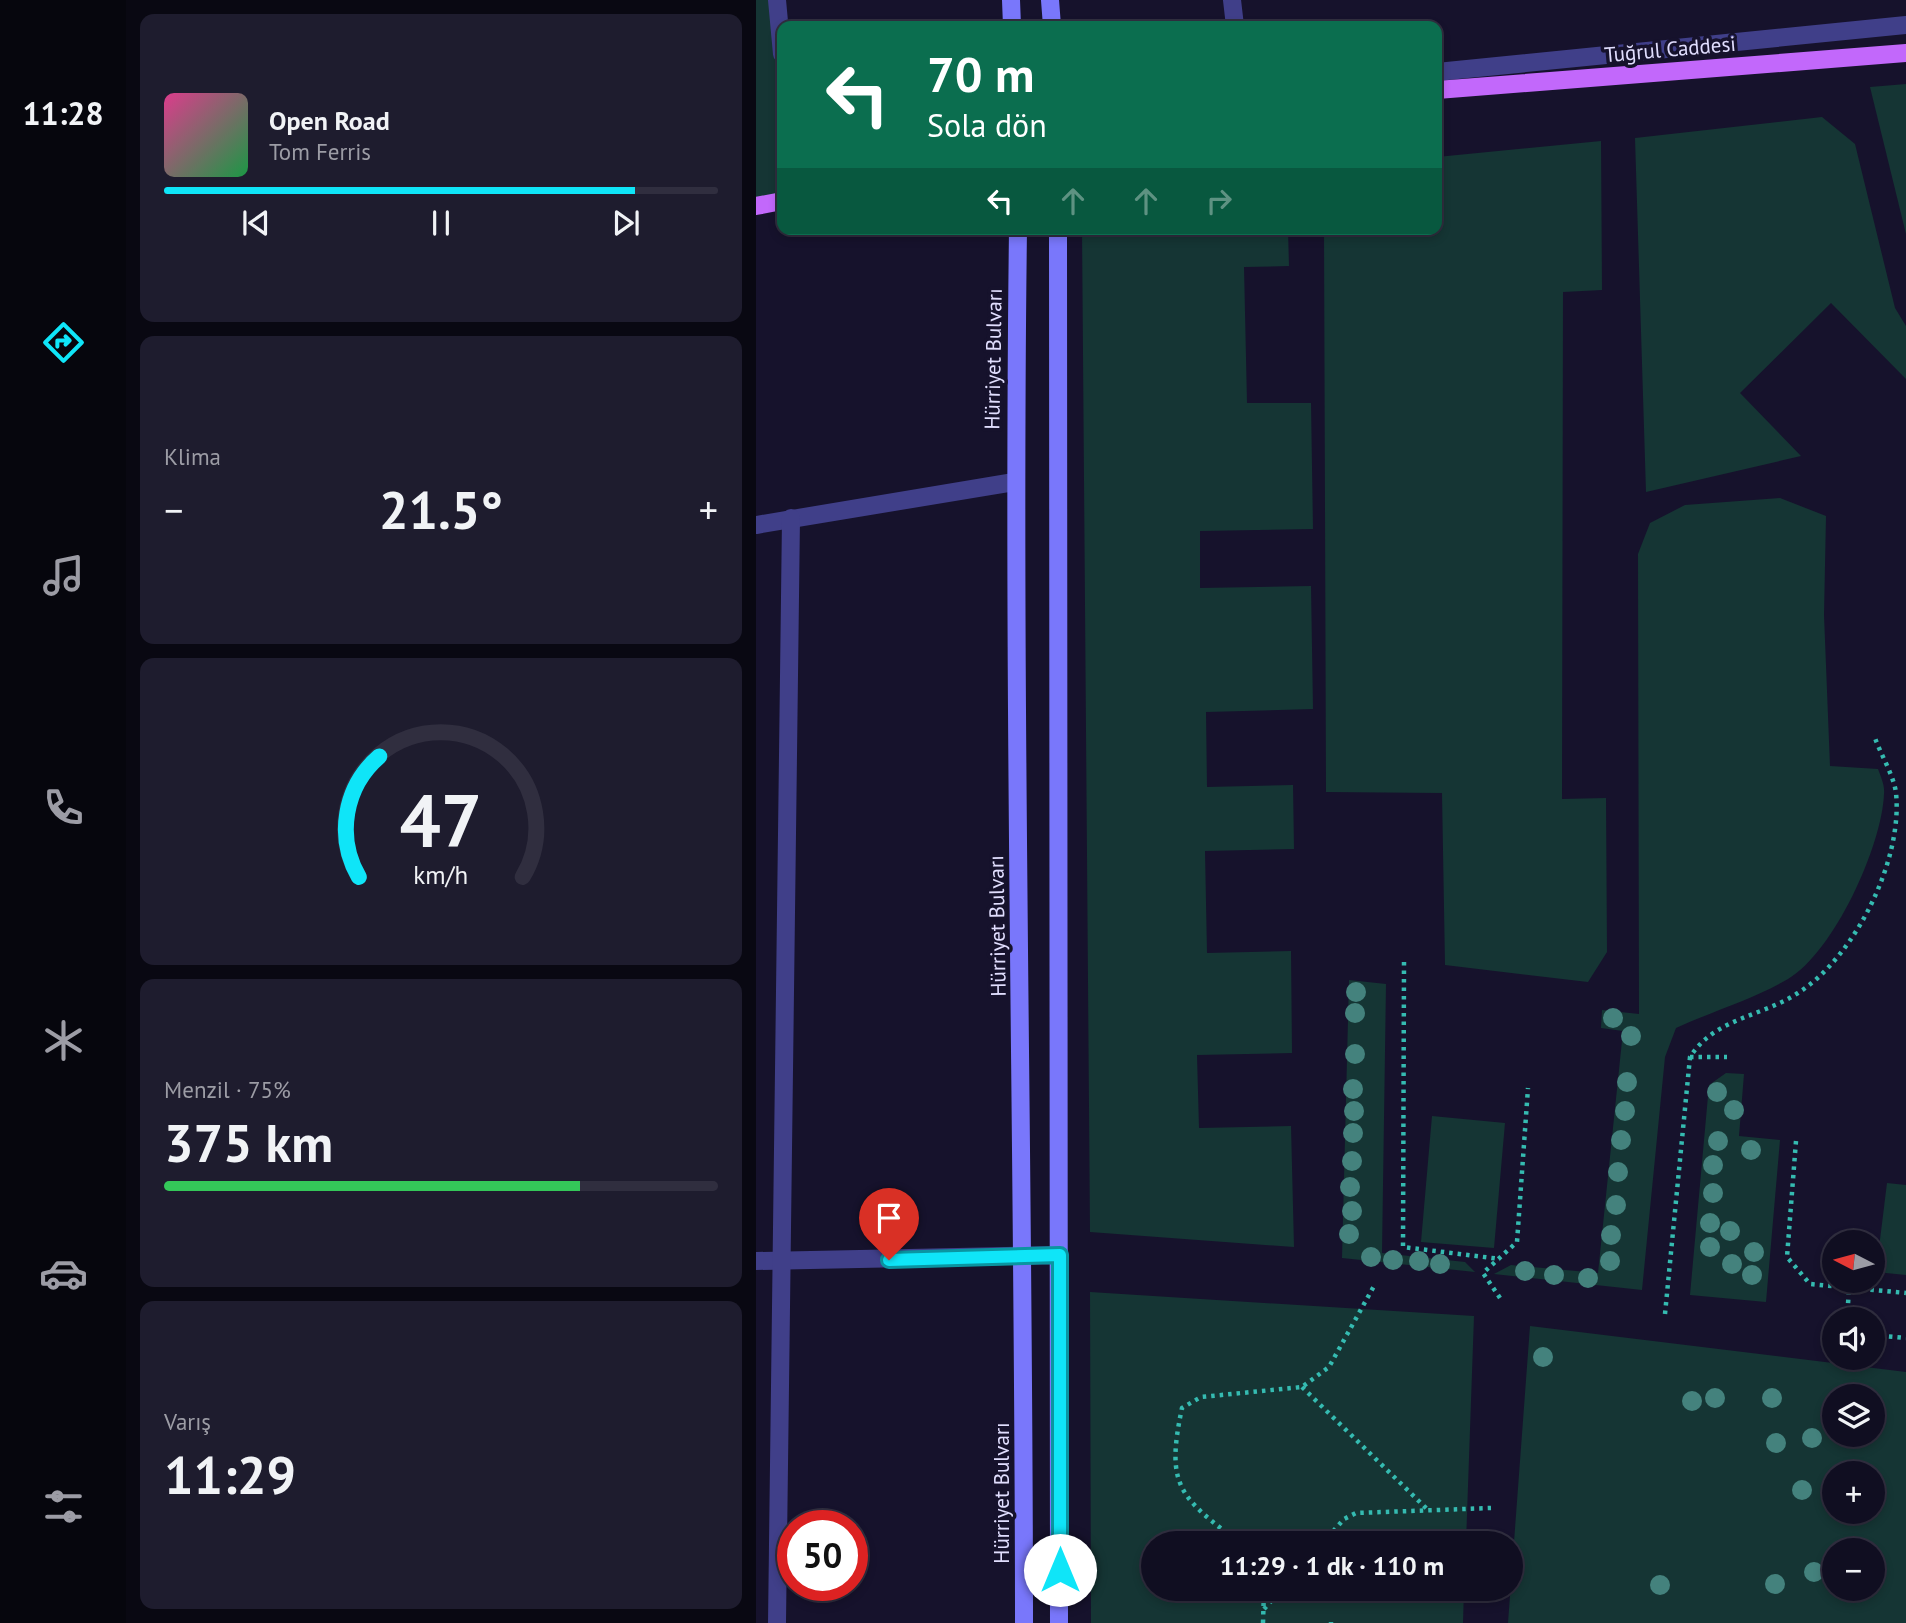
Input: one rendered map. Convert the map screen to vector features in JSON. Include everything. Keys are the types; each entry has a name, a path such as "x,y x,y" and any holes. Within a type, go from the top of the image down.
{"main road":[{"path":"1011,0 1012,21"},
{"path":"1050,0 1052,21"},
{"name":"Tuğrul Caddesi","path":"1442,90 1906,53"},
{"path":"756,206 777,202"},
{"name":"Hürriyet Bulvarı","path":"1018,235 1014,482 1024,1257 1024,1623"},
{"path":"1058,235 1059,1623"}],"street":[{"path":"777,0 779,21"},
{"path":"1232,0 1234,21"},
{"path":"1442,71 1906,24"},
{"path":"756,525 1014,482"},
{"path":"777,1623 791,518"},
{"path":"756,1261 1060,1255"}],"path":[{"path":"1665,1314 1690,1057 1701,1041 1724,1024 1765,1010 1807,987 1825,972 1860,928 1882,880 1896,815 1896,790 1875,738"},
{"path":"1404,962 1403,1247 1500,1259"},
{"path":"1690,1057 1727,1057"},
{"path":"1500,1298 1483,1273 1517,1242 1528,1088"},
{"path":"1796,1141 1787,1257 1810,1284 1822,1285"},
{"path":"1224,1531 1199,1512 1176,1481 1175,1438 1182,1408 1201,1397 1302,1387 1329,1367 1374,1286"},
{"path":"1885,1291 1906,1293"},
{"path":"1885,1336 1906,1338"},
{"path":"1302,1387 1344,1424 1427,1509"},
{"path":"1333,1531 1344,1519 1356,1513 1491,1508"},
{"path":"1263,1623 1264,1601"},
{"path":"1264,1610 1272,1601"}],"green space":[{"path":"756,0 777,0 777,202 756,206"},
{"path":"1906,84 1906,234 1870,87"},
{"path":"1822,117 1855,144 1895,308 1906,326 1906,379 1831,303 1740,393 1801,456 1646,492 1635,138"},
{"path":"1601,141 1602,290 1563,292 1562,799 1606,798 1607,952 1588,982 1445,965 1442,793 1326,792 1324,235 1442,235 1442,157"},
{"path":"1082,235 1288,235 1289,266 1244,267 1247,403 1311,403 1313,529 1200,531 1200,588 1311,586 1313,709 1206,712 1207,787 1293,785 1294,849 1205,851 1207,953 1291,951 1292,1053 1197,1055 1199,1128 1291,1126 1294,1247 1090,1232"},
{"path":"1780,498 1826,516 1824,615 1830,766 1878,769 1884,794 1875,841 1865,868 1838,922 1805,965 1775,986 1676,1028 1665,1057 1642,1290 1494,1274 1511,1265 1598,1273 1623,1031 1601,1028 1602,1010 1639,1014 1638,554 1650,523 1685,505"},
{"path":"1349,980 1386,984 1382,1253 1465,1262 1475,1272 1342,1258"},
{"path":"1726,1073 1744,1074 1739,1136 1780,1140 1766,1302 1690,1295 1709,1085"},
{"path":"1432,1116 1505,1123 1494,1248 1421,1242"},
{"path":"1887,1183 1906,1185 1906,1275 1885,1273 1885,1230 1881,1230"},
{"path":"1090,1292 1474,1316 1466,1531 1141,1531 1141,1601 1464,1601 1463,1623 1091,1623"},
{"path":"1530,1326 1822,1362 1822,1370 1906,1372 1906,1623 1508,1623 1510,1601 1523,1601 1523,1531 1515,1531"}],"route":[{"path":"889,1260 1060,1255 1060,1570"}]}
